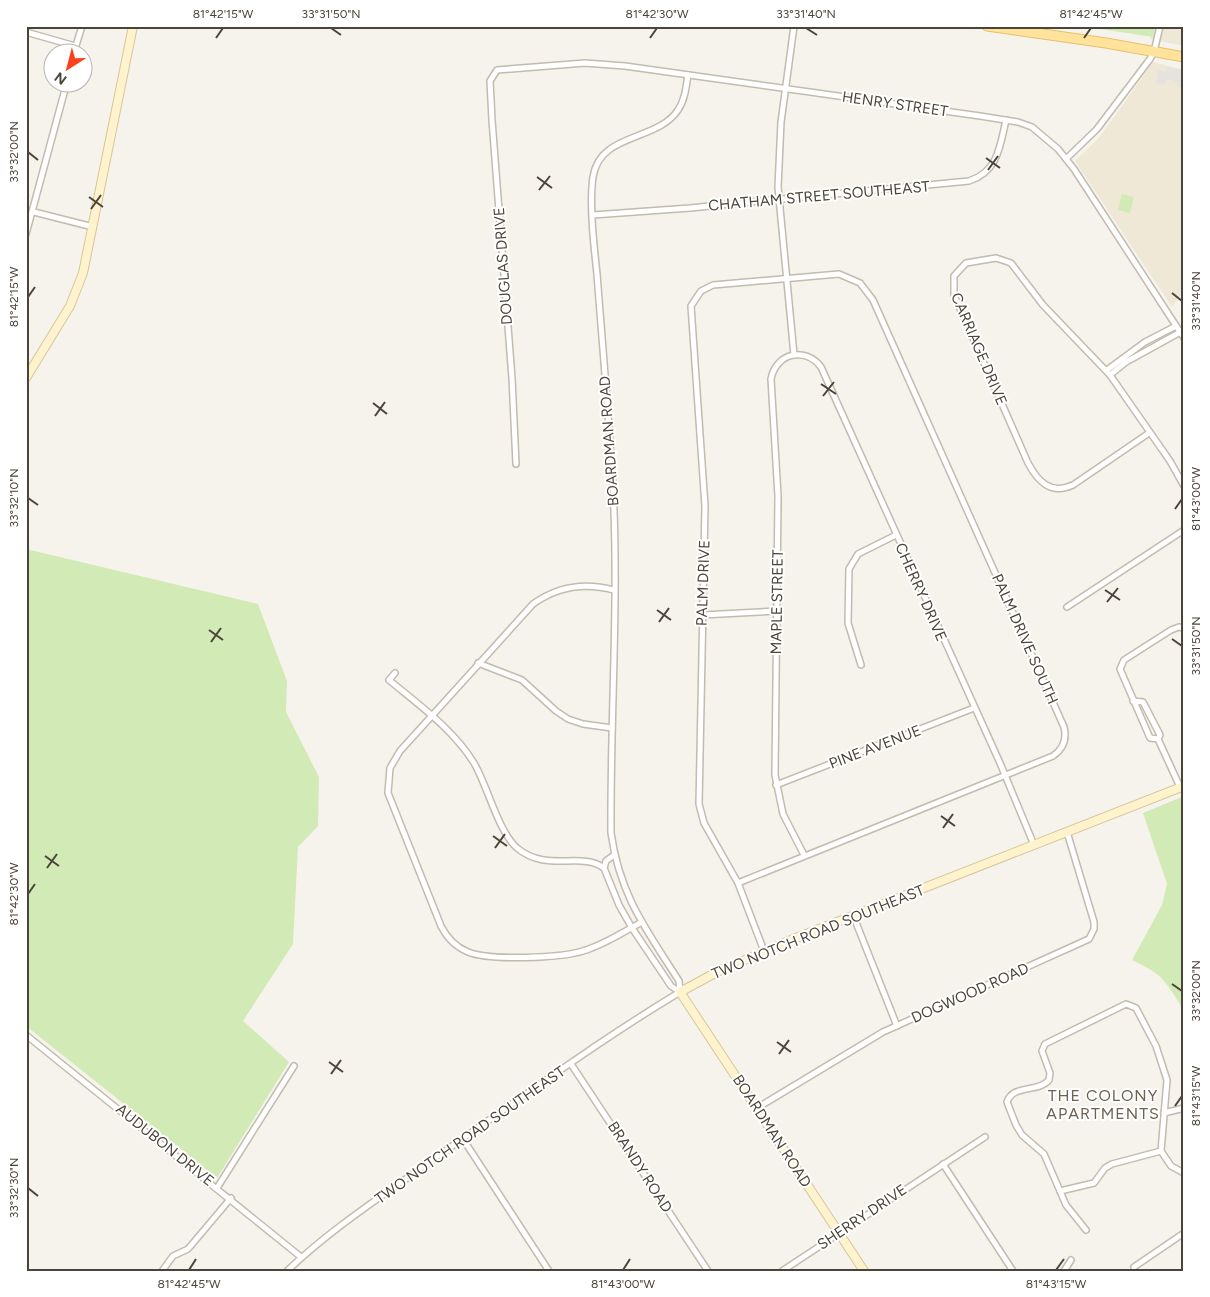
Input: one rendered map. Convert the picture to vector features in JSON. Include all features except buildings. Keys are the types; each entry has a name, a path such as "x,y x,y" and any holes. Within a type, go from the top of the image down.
{"main road":[{"path":"987,26 1106,43 1184,57"}],"street":[{"path":"76,42 82,26"},
{"path":"26,378 75,296 83,273 133,26"},
{"path":"794,26 779,144 779,200 794,354"},
{"path":"1066,159 1097,129 1154,52 1160,26"},
{"path":"26,32 61,42"},
{"name":"HENRY STREET","path":"497,70 550,64 598,63 1025,124 1038,131 1066,159 1176,326 1182,331 1184,338"},
{"name":"DOUGLAS DRIVE","path":"497,70 490,81 512,378 516,464"},
{"name":"BOARDMAN ROAD","path":"680,992 679,981 625,892 614,855 611,833 614,590 612,477 593,215 593,178 599,161 615,144 648,132 670,119 681,106 688,75"},
{"path":"26,234 34,212 64,92"},
{"name":"CHATHAM STREET SOUTHEAST","path":"593,215 779,200 974,179 984,174 996,161 1006,120"},
{"path":"34,212 93,227"},
{"name":"CARRIAGE DRIVE","path":"1149,433 1073,485 1059,489 1042,483 1028,463 954,295 953,285 956,272 970,261 996,258 1008,260 1017,269 1043,306 1108,373 1170,461 1184,486"},
{"name":"PALM DRIVE SOUTH","path":"738,883 804,855 1006,776 1057,754 1064,744 1064,727 871,295 860,283 844,275 835,274 786,279"},
{"name":"PALM DRIVE","path":"764,951 738,883 704,823 699,804 705,506 691,306 701,291 713,285 786,279"},
{"path":"1108,373 1146,342 1176,326"},
{"path":"1108,373 1182,331"},
{"name":"CHERRY DRIVE","path":"794,354 812,358 821,367 1006,776 1034,845"},
{"name":"MAPLE STREET","path":"794,354 778,363 771,379 778,496 776,786 787,825 804,855"},
{"path":"1067,607 1184,530"},
{"path":"861,666 848,623 849,569 858,554 896,535"},
{"path":"614,590 581,586 550,593 533,604 396,756 389,774 388,793 440,926 447,937 462,949 479,955 554,956 591,948 642,922"},
{"path":"702,615 777,611"},
{"path":"1158,739 1150,738 1120,669 1120,664 1171,630 1178,627 1184,628"},
{"path":"478,663 522,680 556,711 568,719 589,725 612,728"},
{"path":"395,673 389,680 458,742 472,760 484,781 504,832 516,847 539,860 593,863 604,868 606,861 614,855"},
{"path":"1133,701 1143,702 1146,707 1160,735 1158,739 1182,787"},
{"name":"PINE AVENUE","path":"776,786 974,708"},
{"name":"TWO NOTCH ROAD SOUTHEAST","path":"287,1271 301,1257 335,1230 463,1139 571,1064 680,992 764,951 1182,787"},
{"name":"DOGWOOD ROAD","path":"757,1108 897,1026 1089,939 1093,933 1094,922 1068,832"},
{"name":"BOARDMAN ROAD","path":"604,868 619,904 632,928 671,986 680,992 864,1271"},
{"path":"853,915 897,1026"},
{"path":"1086,1230 1069,1210 1044,1154 1019,1130 1007,1102 1010,1095 1043,1085 1050,1080 1050,1073 1042,1051 1045,1044 1123,1006 1134,1006 1156,1046 1168,1080 1160,1151 1171,1166 1184,1173"},
{"name":"AUDUBON DRIVE","path":"26,1035 231,1198 301,1257"},
{"name":"BRANDY ROAD","path":"571,1064 708,1271"},
{"path":"218,1188 294,1066"},
{"path":"1164,1114 1184,1108"},
{"name":"SHERRY DRIVE","path":"782,1271 985,1137"},
{"path":"463,1139 549,1271"},
{"path":"1060,1191 1094,1183 1105,1168 1112,1164 1160,1151"},
{"path":"943,1164 1013,1271"},
{"path":"162,1271 174,1256 188,1249 231,1198"},
{"path":"1134,1267 1184,1233"},
{"path":"1064,1271 1071,1260"}],"shaded area":[{"path":"1153,26 1184,26 1184,46 1150,39"},
{"path":"1153,62 1184,70 1184,290 1172,307 1075,161 1099,138"},
{"path":"1168,67 1184,70 1184,89 1177,87 1178,82 1167,79 1165,85 1156,83 1158,70 1166,72"}],"green space":[{"path":"1081,26 1155,26 1153,37"},
{"path":"1122,194 1134,197 1130,213 1118,210"},
{"path":"26,549 258,604 287,681 286,712 319,777 318,826 298,847 293,944 243,1021 289,1062 217,1178 26,1026"},
{"path":"1184,796 1183,1009 1163,980 1151,970 1132,960 1162,905 1167,884 1143,813"}],"district":[{"name":"THE COLONY APARTMENTS","path":"1103,1104"}]}
